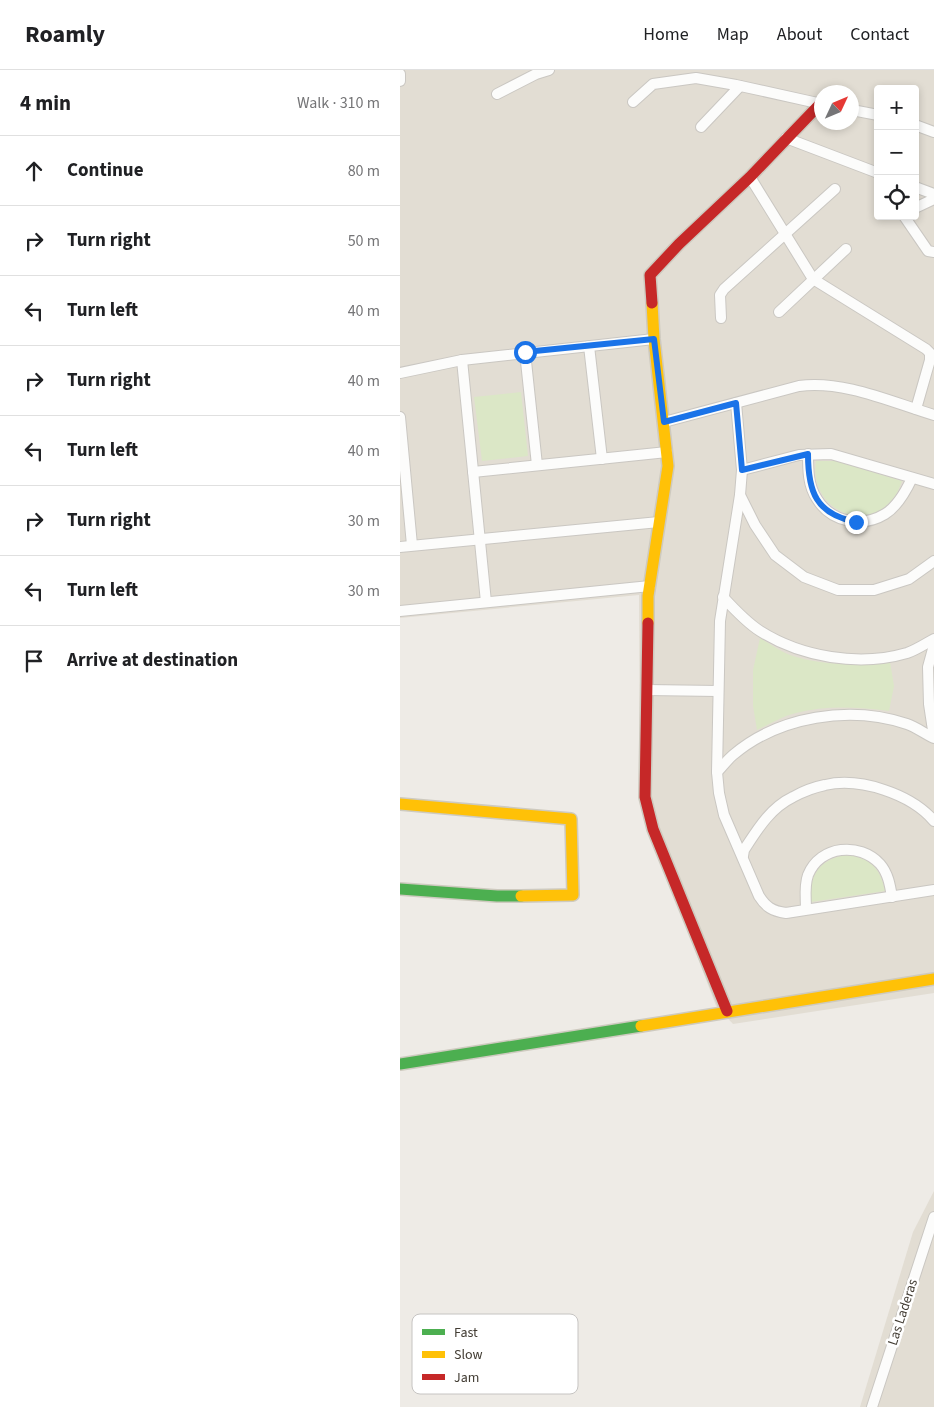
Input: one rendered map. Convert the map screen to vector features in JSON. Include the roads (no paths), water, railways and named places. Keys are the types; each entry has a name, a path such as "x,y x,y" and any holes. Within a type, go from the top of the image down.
{"street":[{"path":"497,94 536,74 549,70"},
{"path":"400,74 400,81"},
{"path":"633,102 652,84 696,78 814,102"},
{"path":"701,127 740,86"},
{"path":"727,1011 653,829 645,797 650,586 668,466 654,339 650,275 750,177 814,110"},
{"path":"859,111 874,114"},
{"path":"919,126 934,132"},
{"path":"786,138 874,171"},
{"path":"750,177 813,279 930,353 930,360 916,409"},
{"path":"919,188 934,194"},
{"path":"721,318 720,295 724,289 835,189"},
{"path":"919,206 934,200"},
{"path":"907,220 928,251 934,252"},
{"path":"779,312 846,249"},
{"path":"400,373 462,360 654,339"},
{"path":"589,346 602,459"},
{"path":"525,352 537,465"},
{"path":"462,360 486,602"},
{"path":"664,422 799,386 815,384 843,387 934,414"},
{"path":"736,403 742,470 740,496 720,621 717,772 724,815 759,896 766,906 774,912 786,913 934,890"},
{"path":"400,417 412,545"},
{"path":"473,472 667,452"},
{"path":"742,470 808,454 831,454 934,484"},
{"path":"808,454 810,484 816,499 827,511 840,519 856,522 872,521 886,514 906,490 912,478"},
{"path":"740,496 755,525 775,555 804,577 838,590 874,590 909,579 934,560"},
{"path":"400,546 660,522"},
{"path":"400,611 650,586"},
{"path":"723,597 736,611 759,630 786,644 816,654 846,659 878,658 908,653 934,640"},
{"path":"934,645 928,667 934,738"},
{"path":"647,690 718,691"},
{"path":"717,772 732,756 758,738 786,725 816,717 847,714 878,718 908,724 934,738"},
{"path":"743,856 744,850 764,819 792,797 826,784 862,783 898,795 928,814 934,821"},
{"path":"400,804 571,819 573,895 497,896 400,889"},
{"path":"806,910 805,887 809,873 817,861 829,853 843,849 857,850 871,856 881,865 888,877 892,896"},
{"path":"400,1064 582,1037 727,1011 934,979"},
{"name":"Las Laderas","path":"872,1407 929,1243 934,1217"}]}
